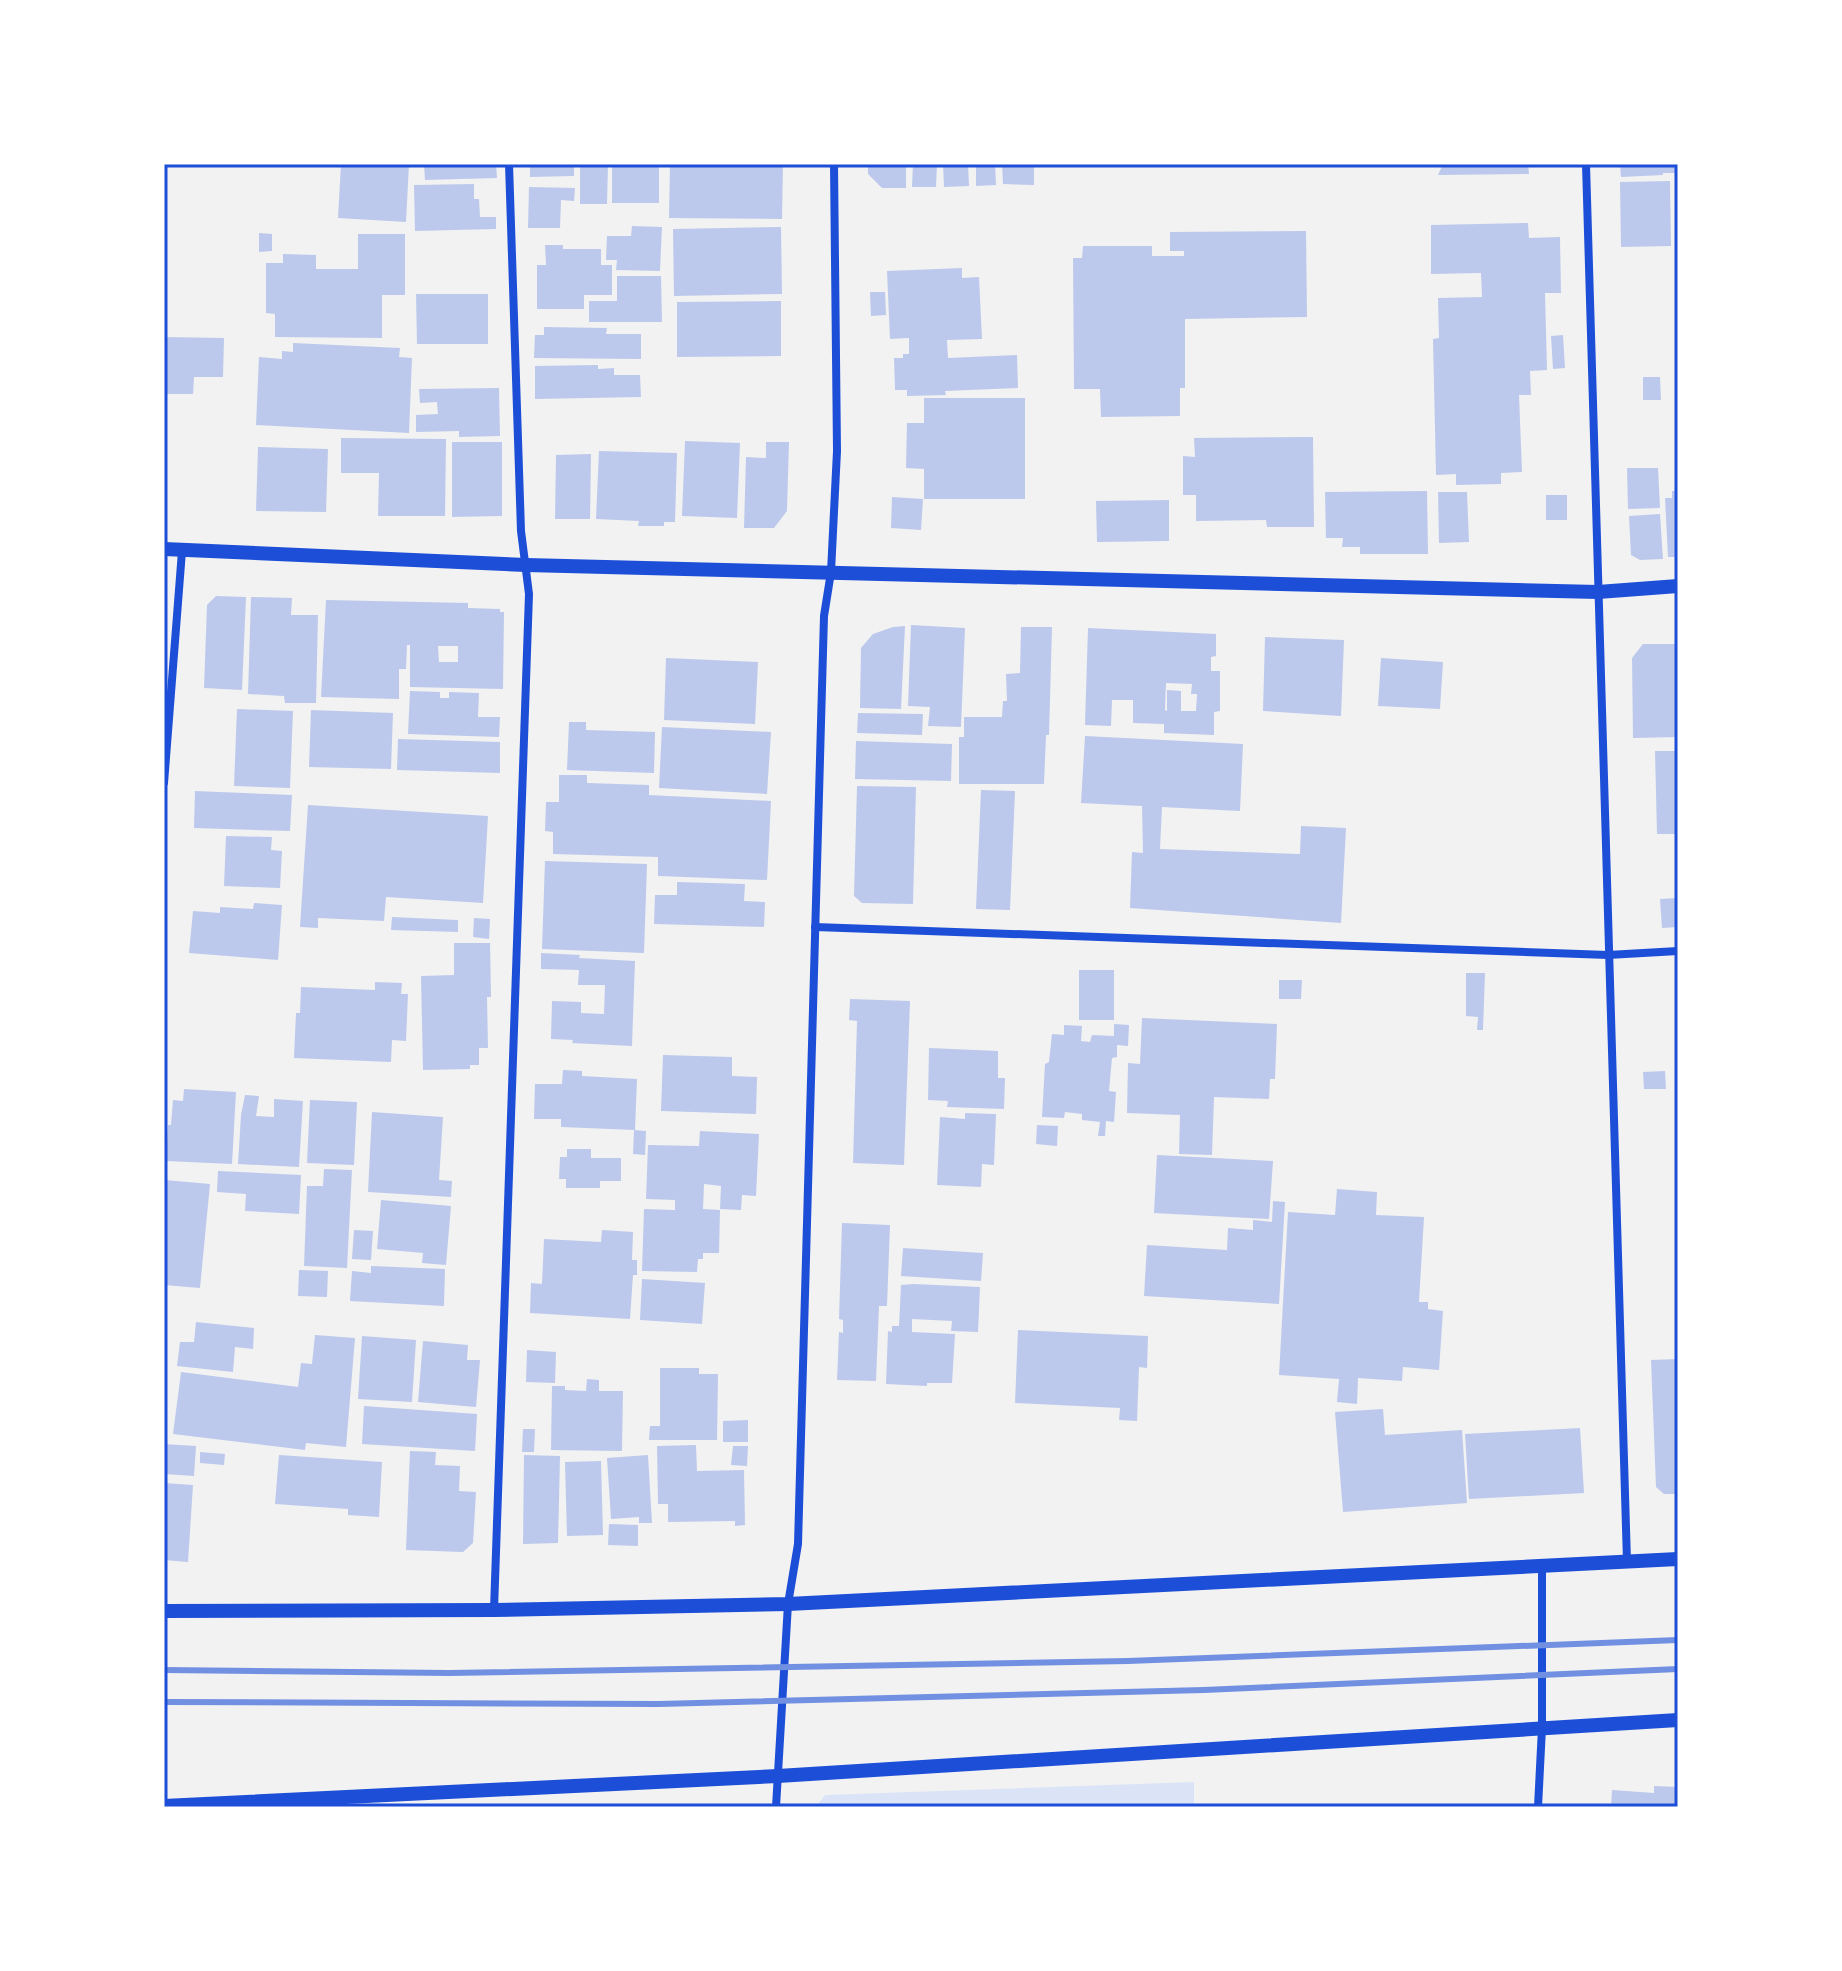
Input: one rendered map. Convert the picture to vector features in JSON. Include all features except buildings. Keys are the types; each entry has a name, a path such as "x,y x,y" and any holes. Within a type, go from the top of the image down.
{"street":[{"path":"494,1610 529,594 521,531 509,164"},
{"path":"776,1807 788,1604 798,1544 824,616 831,572 837,451 834,164"},
{"path":"1586,164 1627,1562"},
{"path":"164,549 526,565 1598,592 1678,586"},
{"path":"164,783 182,551"},
{"path":"815,927 1608,955 1678,951"},
{"path":"164,1611 494,1610 788,1604 1678,1559"},
{"path":"1538,1807 1542,1728 1542,1567"},
{"path":"164,1806 778,1776 1678,1720"}],"shaded area":[{"path":"1194,1782 1194,1807 816,1807 825,1795"}],"railway":[{"path":"164,1670 449,1673 1128,1661 1678,1640"},
{"path":"164,1702 659,1704 1204,1690 1678,1669"}]}
